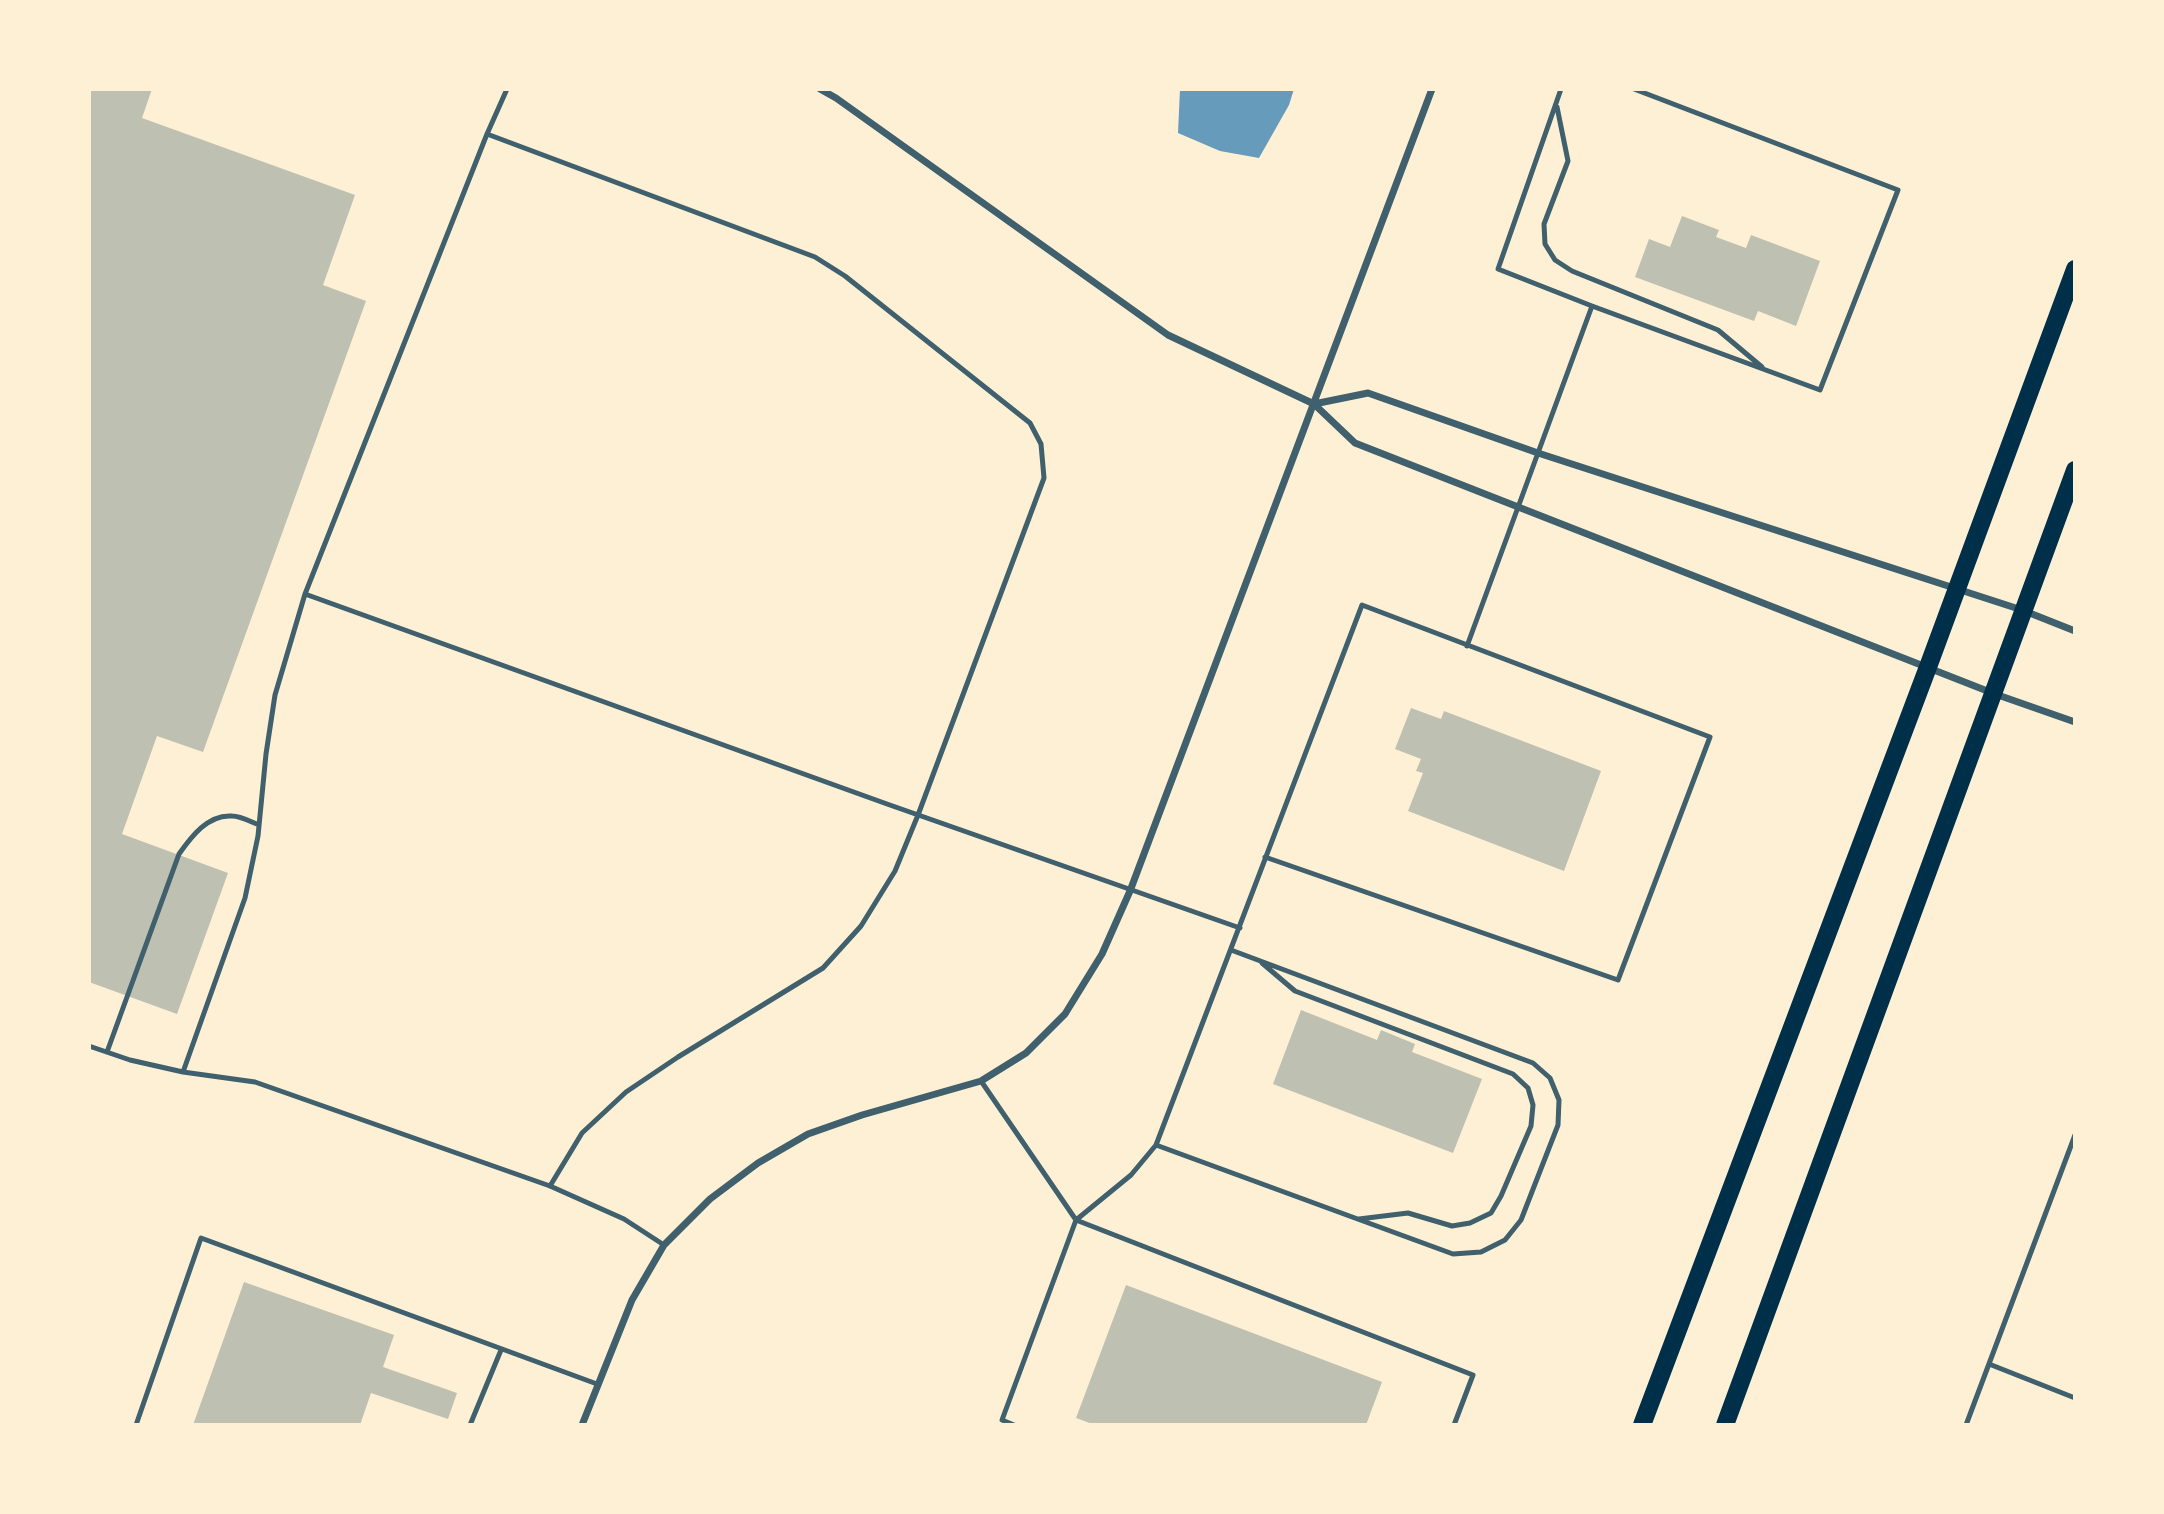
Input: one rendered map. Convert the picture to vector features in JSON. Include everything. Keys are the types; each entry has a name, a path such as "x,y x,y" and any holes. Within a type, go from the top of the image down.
{"main road":[{"path":"1642,1425 2075,269"},
{"path":"1725,1425 2075,470"}],"street":[{"path":"820,89 1168,335 1314,404 1355,443 1995,694 2075,722"},
{"path":"582,1425 632,1300 664,1245 710,1199 758,1163 808,1134 862,1115 981,1082 1026,1053 1065,1014 1102,954 1130,891 1432,89"},
{"path":"1314,404 1368,393 1538,453 2022,610 2075,631"}],"lane":[{"path":"183,1072 245,898 259,825 275,695 305,594 507,89"},
{"path":"1562,89 1498,269 1820,390 1898,190 1634,89"},
{"path":"1556,104 1568,161 1544,223 1545,244 1555,260 1572,271 1718,330 1765,369"},
{"path":"487,134 815,257 845,276 1030,423 1041,444 1044,478 918,815 895,871 861,926 823,968 626,1092 582,1133 550,1186"},
{"path":"1467,646 1592,306"},
{"path":"305,594 1130,891 1240,928"},
{"path":"1014,1425 1002,1420 1076,1220 1131,1175 1156,1145 1240,928 1265,857 1362,605 1710,737 1618,980 1265,857"},
{"path":"107,1052 179,854 197,830 217,819 232,816 259,825"},
{"path":"1156,1145 1453,1254 1481,1252 1505,1240 1521,1220 1558,1125 1559,1100 1550,1078 1533,1063 1231,950"},
{"path":"1260,961 1295,991 1513,1074 1528,1088 1533,1105 1531,1126 1491,1213 1471,1223 1452,1226 1408,1213 1356,1219"},
{"path":"89,1046 130,1060 183,1072 255,1082 550,1186 624,1219 664,1245"},
{"path":"981,1082 1076,1220 1473,1375 1454,1425"},
{"path":"1966,1425 2075,1135"},
{"path":"136,1425 201,1238 597,1384"},
{"path":"470,1425 501,1350"},
{"path":"1989,1364 2075,1398"}],"water":[{"path":"1180,89 1294,89 1289,105 1259,158 1220,151 1178,133"}],"building":[{"path":"89,89 152,89 142,118 355,195 323,285 366,301 203,752 157,736 122,834 228,873 177,1014 89,982"},
{"path":"1682,216 1719,230 1716,237 1746,248 1751,235 1820,261 1796,326 1758,311 1754,321 1635,277 1649,239 1670,247"},
{"path":"1411,708 1441,719 1444,711 1601,771 1564,871 1408,811 1423,773 1416,771 1421,759 1395,749"},
{"path":"1301,1010 1377,1040 1381,1030 1415,1044 1412,1052 1482,1079 1453,1153 1273,1084"},
{"path":"244,1282 394,1335 383,1367 457,1393 448,1419 371,1393 360,1425 193,1425"},
{"path":"1126,1285 1382,1382 1366,1425 1095,1425 1076,1418"}]}
